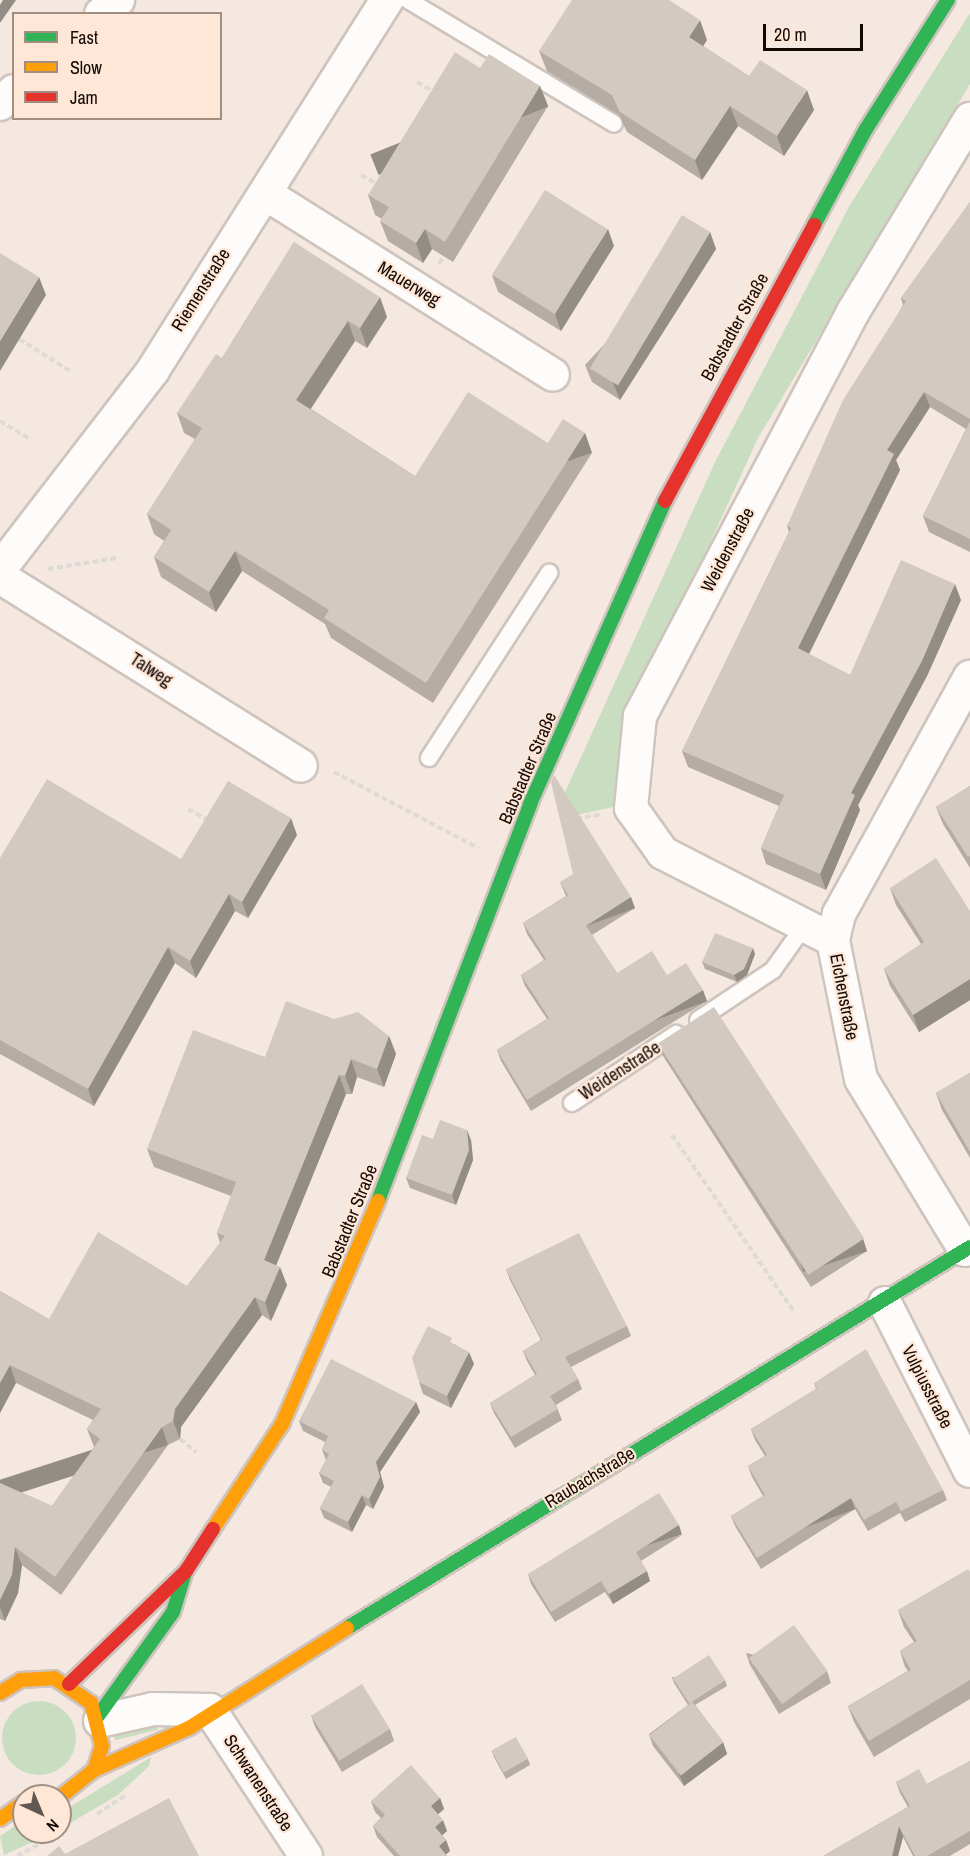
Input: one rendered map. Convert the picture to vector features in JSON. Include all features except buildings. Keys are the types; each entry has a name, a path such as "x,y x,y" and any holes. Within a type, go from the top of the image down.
{"street":[{"path":"103,12 118,0"},
{"name":"Riemenstraße","path":"0,569 153,370 387,0"},
{"name":"Babstadter Straße","path":"69,1684 186,1571 286,1414 357,1257 530,804 669,491 724,383 866,129 948,0"},
{"path":"0,104 12,93"},
{"name":"Weidenstraße","path":"631,808 640,716 853,312 970,119"},
{"name":"Mauerweg","path":"266,194 553,375"},
{"name":"Talweg","path":"0,577 301,766"},
{"name":"Eichenstraße","path":"968,1248 861,1079 833,940 839,914 970,677"},
{"path":"631,808 663,853 833,940"},
{"name":"Raubachstraße","path":"94,1770 189,1728 210,1710 885,1303 968,1248"},
{"name":"Vulpiusstraße","path":"885,1303 970,1471"},
{"name":"Babstadter Straße","path":"99,1719 173,1612 186,1571"},
{"path":"0,1693 37,1677 69,1684 99,1719 102,1746 94,1770 72,1787"},
{"path":"99,1719 153,1708 210,1710"},
{"name":"Schwanenstraße","path":"210,1710 306,1856"},
{"path":"5,1790 12,1794"},
{"path":"0,1819 12,1810"}],"lane":[{"path":"408,0 614,124"},
{"path":"429,758 549,573"},
{"name":"Weidenstraße","path":"572,1103 773,970 805,925"}],"path":[{"path":"417,82 446,100"},
{"path":"361,175 390,191"},
{"path":"20,339 70,371"},
{"path":"0,422 28,438"},
{"path":"55,568 117,558"},
{"path":"301,766 329,769 508,866"},
{"path":"530,804 570,820 631,808"},
{"path":"188,809 218,826"},
{"path":"672,1135 815,1344"},
{"path":"180,1439 196,1452"}],"green space":[{"path":"970,13 970,84 758,438 631,716 613,807 568,817 557,810 716,460 850,205"},
{"path":"39,1701 53,1704 65,1712 73,1724 76,1738 73,1752 65,1764 53,1772 39,1775 25,1772 13,1764 5,1752 2,1738 5,1724 13,1712 25,1704"},
{"path":"155,1718 158,1730 115,1740 112,1729"},
{"path":"151,1757 149,1766 118,1795 72,1822 72,1806"},
{"path":"12,1828 12,1844 28,1844 4,1855 0,1836"}],"traffic: fast":[{"path":"814,225 866,129 948,0"},
{"path":"378,1201 530,804 665,501"},
{"path":"347,1628 970,1247"},
{"path":"98,1716 173,1612 184,1575"}],"traffic: slow":[{"path":"213,1529 282,1424 378,1201"},
{"path":"94,1770 189,1728 347,1628"},
{"path":"0,1693 21,1680 54,1678 91,1703 102,1746 94,1770 72,1787"},
{"path":"0,1819 12,1810"}],"traffic: jam":[{"path":"665,501 814,225"},
{"path":"69,1684 186,1571 213,1529"}]}
